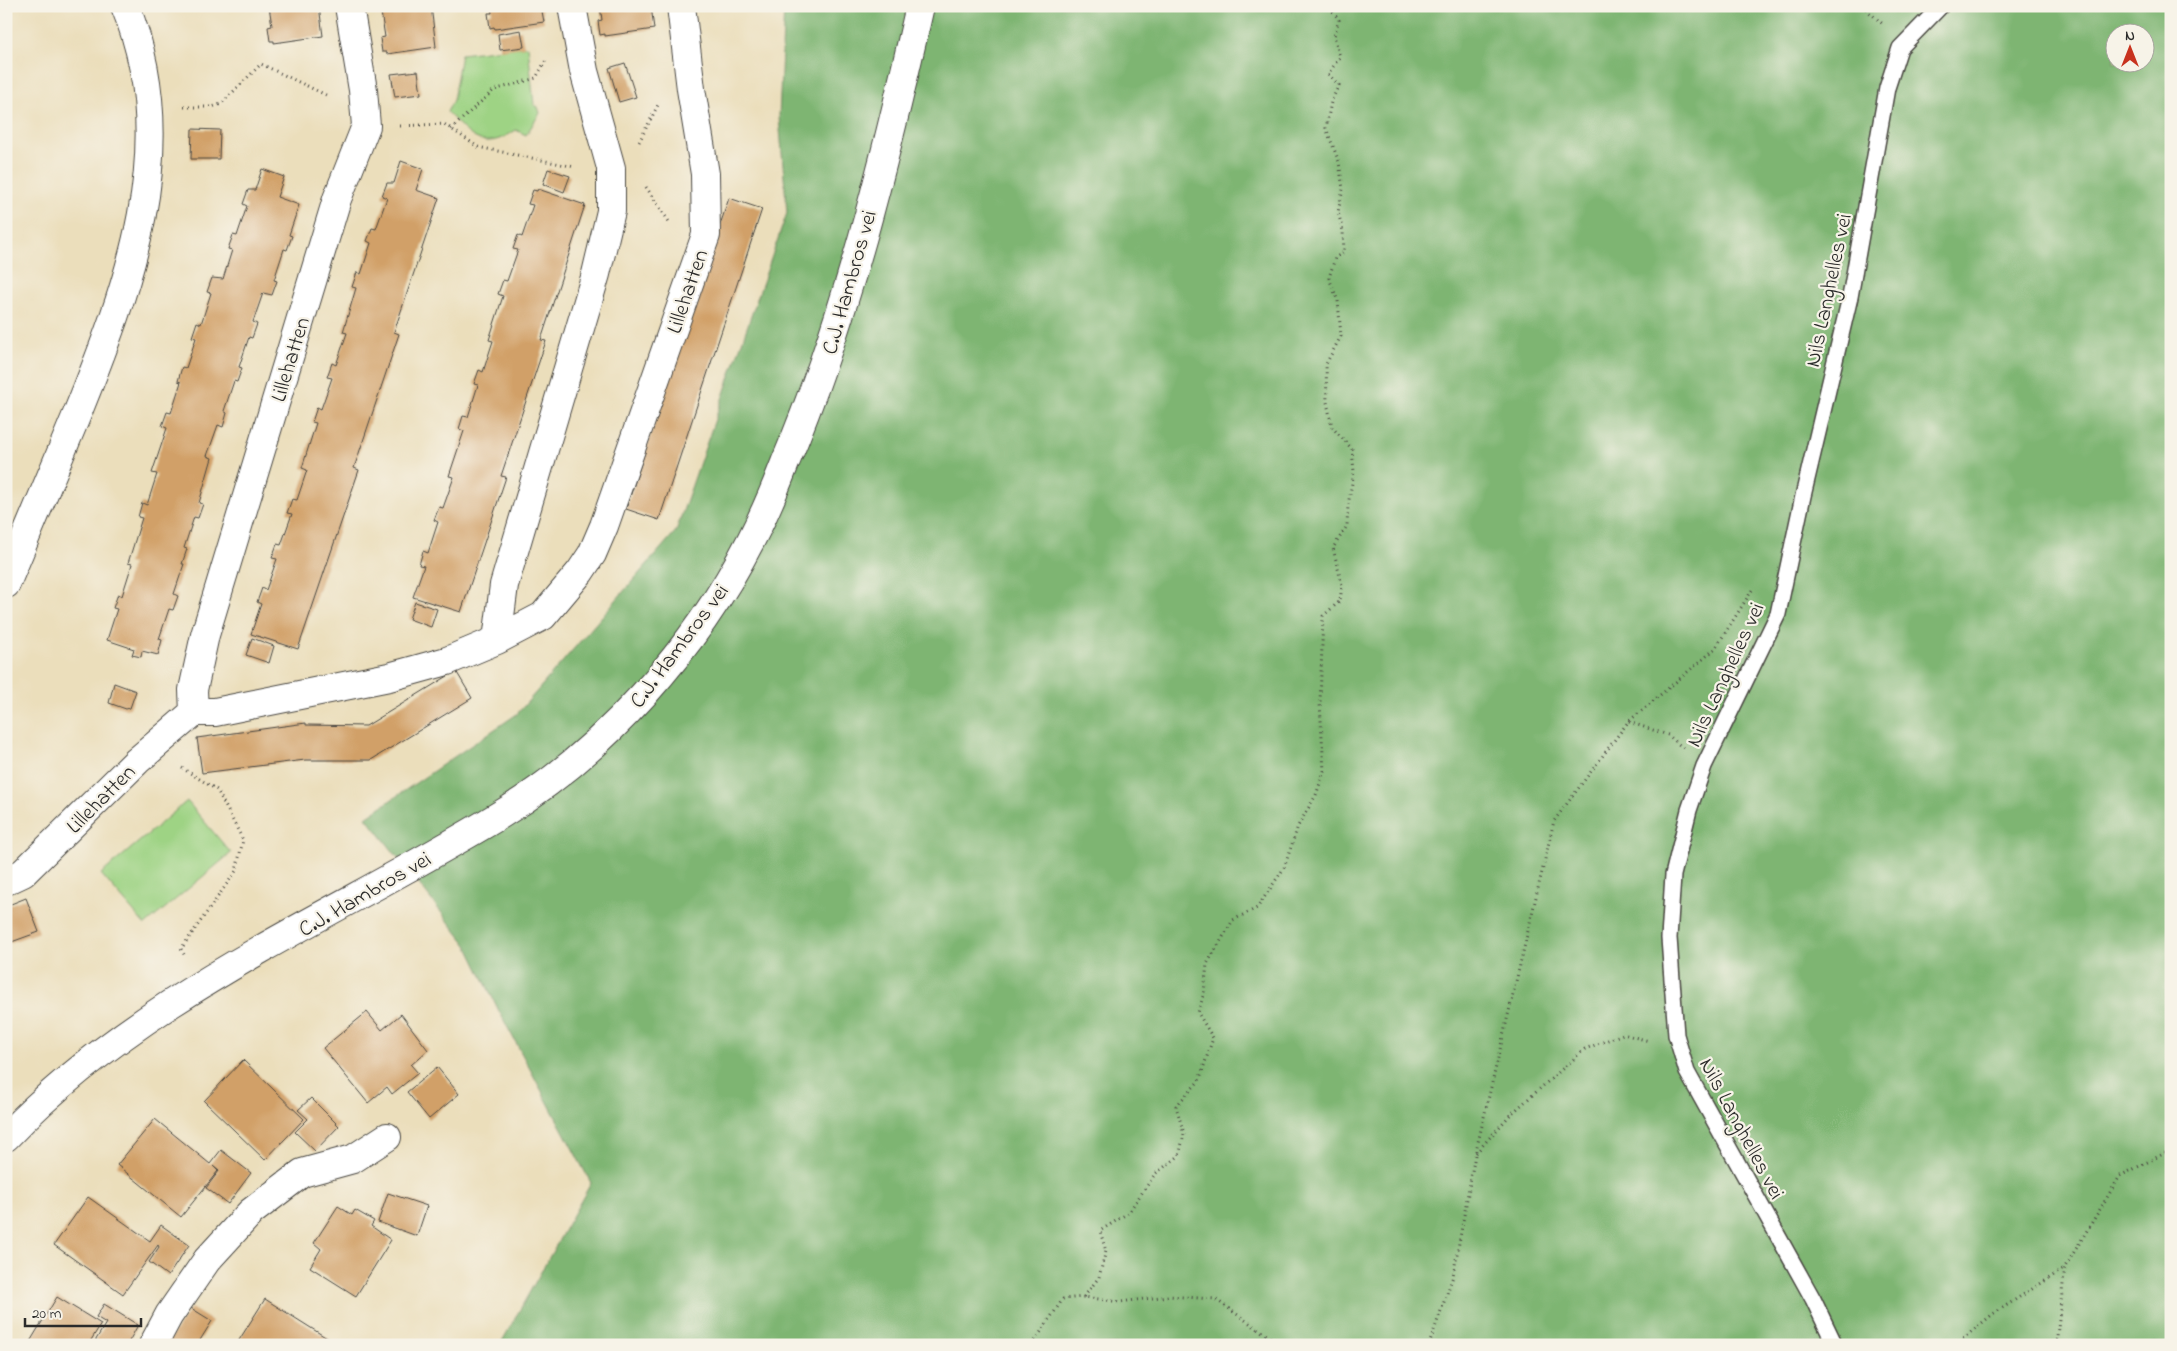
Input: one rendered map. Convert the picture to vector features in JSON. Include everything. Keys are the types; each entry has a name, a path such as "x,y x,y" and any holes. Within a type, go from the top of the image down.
{"street":[{"path":"6,584 117,313 134,258 142,221 150,158 150,110 135,30 125,6"},
{"name":"Lillehatten","path":"194,712 193,690 205,634 337,199 366,126 349,6"},
{"path":"497,640 504,585 596,274 611,211 611,168 584,71 572,6"},
{"name":"Lillehatten","path":"6,881 23,873 137,761 194,712 216,712 389,677 447,661 497,640 543,616 580,572 592,554 604,526 660,361 679,316 706,235 705,174 691,89 681,6"},
{"name":"C.J. Hambros vei","path":"6,1137 24,1118 103,1051 188,992 503,814 570,766 634,706 671,662 714,603 751,540 803,420 828,356 847,294 920,6"},
{"path":"153,1345 169,1315 207,1260 251,1212 302,1173 353,1159 387,1137"}],"lane":[{"name":"Nils Langhelles vei","path":"1835,1345 1813,1299 1686,1072 1676,1035 1669,938 1673,875 1689,810 1704,766 1778,614 1803,496 1850,297 1887,88 1900,48 1941,6"}],"path":[{"path":"1084,1297 1099,1277 1106,1251 1100,1231 1128,1213 1155,1174 1179,1156 1184,1134 1176,1106 1199,1081 1213,1038 1198,1013 1204,993 1207,964 1233,920 1257,908 1284,868 1298,826 1316,795 1324,771 1320,703 1323,616 1340,601 1342,585 1333,548 1348,526 1348,505 1354,472 1352,449 1332,427 1327,402 1326,364 1341,336 1338,301 1329,278 1335,258 1344,252 1343,231 1338,212 1343,189 1341,171 1326,128 1331,102 1339,85 1328,74 1340,57 1334,36 1339,20 1329,6"},
{"path":"184,107 212,107 221,104 261,64 323,93"},
{"path":"451,129 494,90 536,78 544,65"},
{"path":"638,144 658,105"},
{"path":"365,113 395,126 444,124 478,147 578,167 626,168 638,176 677,232 706,235"},
{"path":"1429,1345 1453,1276 1475,1155 1554,822 1628,722 1715,650 1756,583"},
{"path":"1628,722 1668,735 1704,766"},
{"path":"181,761 182,768 217,790 243,840 236,871 181,949 186,958"},
{"path":"1475,1155 1510,1115 1585,1049 1623,1034 1652,1042 1676,1035"},
{"path":"2056,1345 2065,1267 2120,1176 2171,1150"},
{"path":"1955,1345 1993,1314 2065,1267"},
{"path":"1032,1345 1063,1299 1084,1297 1120,1302 1168,1296 1215,1298 1281,1345"}],"green space":[{"path":"784,6 2171,6 2171,1345 500,1345 591,1183 500,1013 467,945 366,817 517,714 676,531 787,213 779,117"},
{"path":"528,46 534,105 538,107 540,113 526,135 516,130 504,137 486,141 470,135 447,112 453,100 461,54"},
{"path":"187,801 231,853 145,925 101,874"}],"building":[{"path":"269,6 319,6 323,36 274,43 274,41 270,41 268,27 272,26"},
{"path":"380,6 431,6 436,47 387,54 387,52 382,52 380,38 385,37"},
{"path":"491,6 541,6 544,22 495,29 494,27 490,28 488,13 492,13"},
{"path":"600,6 651,6 654,29 605,36 605,34 600,35 598,21 602,20"},
{"path":"521,30 524,47 500,50 498,34"},
{"path":"625,63 636,97 619,102 609,68"},
{"path":"418,71 421,94 395,97 391,74"},
{"path":"192,129 220,130 219,159 191,159"},
{"path":"401,161 423,169 416,190 439,198 394,332 399,334 354,468 359,470 298,649 251,634 261,604 257,602 262,588 266,590 277,559 272,558 277,544 281,545 292,514 287,513 292,499 297,500 307,470 302,468 316,423 312,422 317,407 321,409 332,378 327,377 332,363 336,365 347,333 343,332 356,288 352,287 357,272 361,274 371,243 367,241 372,228 376,229 387,198 382,196 387,183 394,183"},
{"path":"262,169 284,177 277,197 299,205 289,235 292,236 287,250 284,249 274,280 277,281 272,295 263,293 253,322 257,324 252,338 249,337 239,367 242,368 237,382 234,381 224,411 227,413 223,427 218,425 207,456 212,458 199,503 203,504 198,518 194,517 184,548 187,549 182,564 184,564 174,594 178,596 173,610 169,609 159,639 162,640 158,655 142,651 141,657 132,655 134,649 107,640 117,609 113,608 118,594 122,596 132,564 128,563 142,518 138,517 142,503 147,505 157,474 152,473 167,428 162,426 167,412 171,413 181,382 178,381 182,367 186,368 196,338 192,337 197,322 201,324 211,293 207,292 212,278 223,279 232,250 228,249 233,235 237,236 247,206 243,204 248,190 255,190"},
{"path":"548,169 570,176 564,192 543,184"},
{"path":"538,189 585,205 541,340 546,341 501,476 506,477 461,612 413,597 424,566 419,565 423,551 428,553 438,522 434,520 439,507 443,508 454,477 449,476 464,431 459,429 463,416 468,417 478,385 474,384 479,370 483,372 493,341 489,340 503,296 498,294 503,280 507,281 518,250 513,249 518,235 522,237 533,205 528,204 533,190 537,191"},
{"path":"729,198 762,209 659,520 626,509"},
{"path":"415,602 437,609 431,627 409,619"},
{"path":"252,638 274,646 269,663 246,655"},
{"path":"456,671 472,698 371,760 305,760 202,773 197,738 306,723 306,725 366,726"},
{"path":"114,683 136,691 130,708 126,709 109,703"},
{"path":"26,898 39,932 6,944 6,906"},
{"path":"367,1012 382,1030 401,1014 428,1050 411,1065 418,1073 392,1094 387,1087 368,1103 323,1048"},
{"path":"243,1060 304,1119 265,1160 204,1101"},
{"path":"437,1067 459,1094 429,1119 407,1092"},
{"path":"311,1098 339,1126 315,1151 295,1132 308,1119 298,1110"},
{"path":"155,1119 210,1164 221,1150 251,1173 228,1204 206,1188 219,1171 213,1166 218,1171 181,1217 117,1165"},
{"path":"388,1193 427,1206 417,1236 378,1222"},
{"path":"88,1197 150,1241 161,1225 189,1245 168,1276 149,1262 159,1247 158,1245 123,1294 54,1245"},
{"path":"338,1206 352,1215 355,1210 374,1221 371,1226 391,1240 356,1296 310,1267 321,1249 314,1243"},
{"path":"57,1297 101,1324 88,1345 28,1345"},
{"path":"265,1299 338,1345 236,1345"},
{"path":"104,1304 138,1325 127,1345 98,1345 94,1343 106,1323 96,1317"},
{"path":"191,1308 212,1321 197,1345 166,1345"}]}
